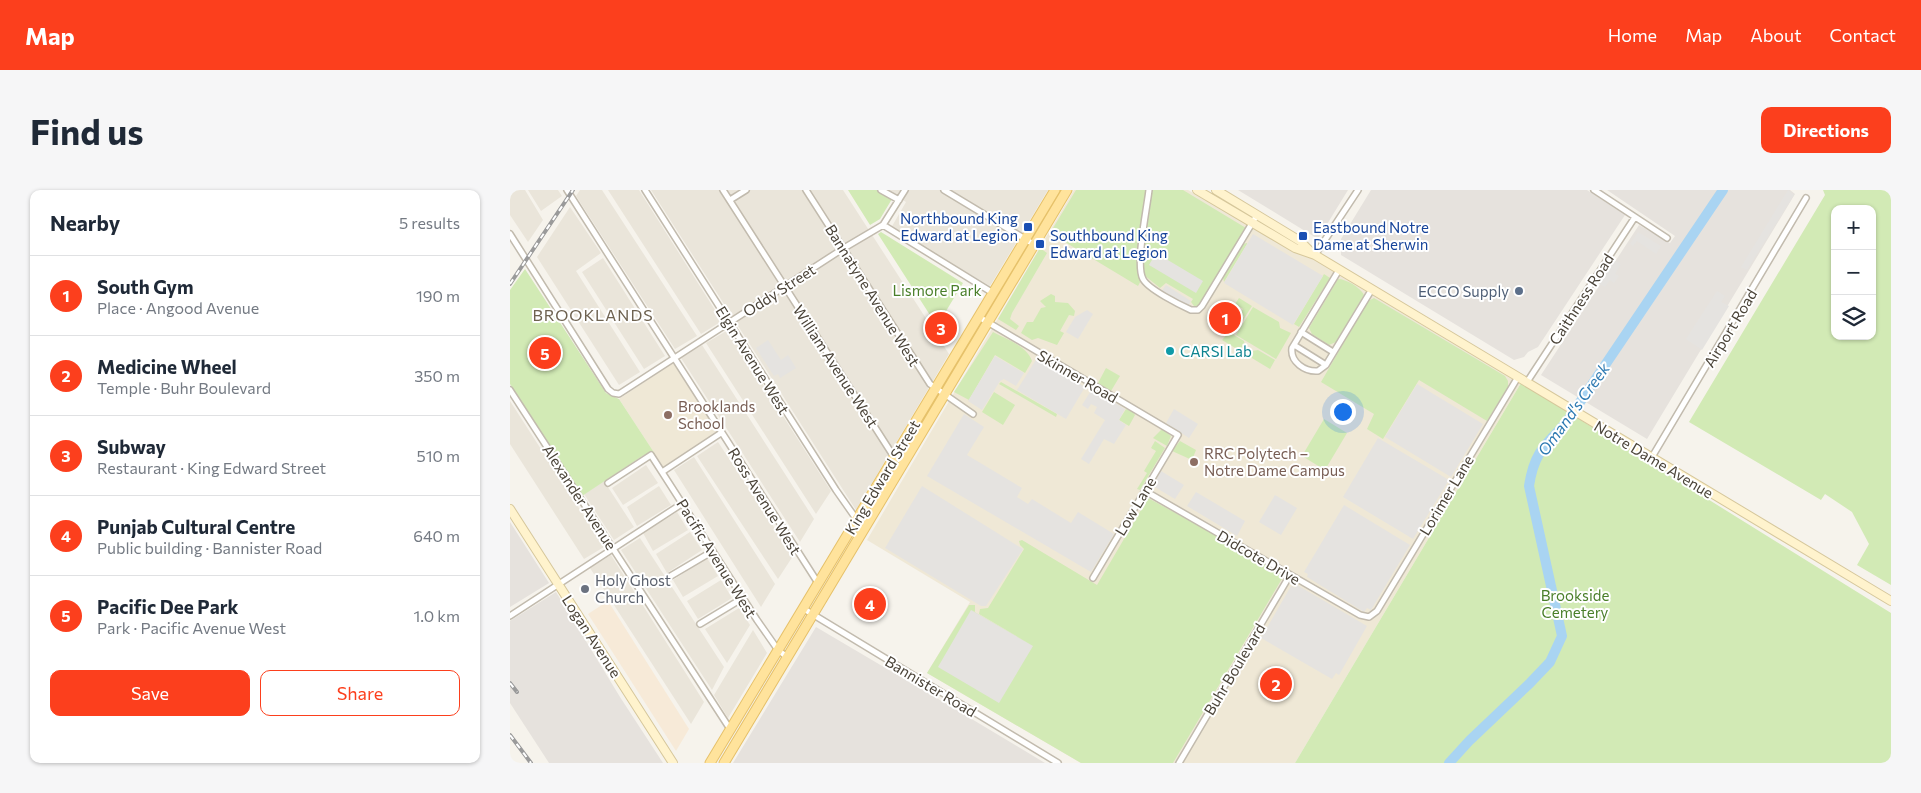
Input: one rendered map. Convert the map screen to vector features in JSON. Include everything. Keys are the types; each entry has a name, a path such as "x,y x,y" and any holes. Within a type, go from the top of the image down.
{"main road":[{"name":"King Edward Street","path":"710,763 1055,190"},
{"name":"King Edward Street","path":"724,763 1067,190"}],"street":[{"name":"Ross Avenue West","path":"567,190 819,584"},
{"name":"Elgin Avenue West","path":"645,190 857,520 866,526"},
{"name":"William Avenue West","path":"724,190 894,457"},
{"path":"730,200 746,190"},
{"name":"Bannatyne Avenue West","path":"806,190 935,388 973,414"},
{"path":"881,190 899,200"},
{"name":"Oddy Street","path":"510,234 608,389 616,394 844,248 882,226 905,190"},
{"path":"944,190 1035,245"},
{"path":"1149,190 1140,260 1142,278 1149,285 1191,310 1198,310 1202,306 1257,215"},
{"name":"Notre Dame Avenue","path":"1197,190 1295,248 1315,255"},
{"name":"Notre Dame Avenue","path":"1216,190 1300,241 1315,255 1339,270 1891,600"},
{"path":"1315,255 1358,190"},
{"path":"1594,190 1667,238"},
{"name":"Airport Road","path":"1652,457 1806,198"},
{"path":"1227,208 1232,200"},
{"name":"Caithness Road","path":"1526,382 1635,217"},
{"path":"882,226 993,293"},
{"path":"1339,270 1294,345 1291,355 1298,364 1315,372 1326,365 1372,289"},
{"name":"Skinner Road","path":"979,317 1178,435"},
{"path":"1301,332 1333,352"},
{"path":"1294,345 1326,365"},
{"name":"Lorimer Lane","path":"1374,614 1518,376"},
{"name":"Alexander Avenue","path":"510,390 730,730"},
{"path":"662,472 721,433"},
{"name":"Low Lane","path":"1093,578 1178,435"},
{"name":"Pacific Avenue West","path":"608,483 651,455 778,650 787,657"},
{"path":"894,457 904,462"},
{"name":"Didcote Drive","path":"1145,491 1360,615 1369,617 1374,614"},
{"path":"510,616 682,503"},
{"name":"Logan Avenue","path":"510,509 673,763"},
{"path":"669,577 713,551"},
{"name":"Buhr Boulevard","path":"1179,763 1290,575"},
{"path":"700,624 743,598"},
{"name":"Bannister Road","path":"804,609 1058,763"}],"shaded area":[{"path":"510,190 525,190 543,220 528,242 510,215"},
{"path":"528,190 558,190 562,196 541,211"},
{"path":"580,190 602,190 697,336 675,349 576,196"},
{"path":"608,190 639,190 722,321 701,334"},
{"path":"651,190 843,190 949,354 856,510"},
{"path":"886,190 1048,190 990,286 891,228 906,202"},
{"name":"RRC Polytech – Notre Dame Campus","path":"1074,190 1188,190 1287,248 1321,262 1521,383 1295,763 1081,763 927,673 970,602 867,540"},
{"path":"1238,190 1348,190 1318,239"},
{"path":"1371,190 1587,190 1625,215 1538,347 1528,352 1524,357 1514,360 1341,255 1341,239"},
{"path":"1607,190 1790,190 1795,194 1647,439 1541,375 1639,225 1670,243 1675,236"},
{"path":"1788,190 1794,195 1747,270 1741,267"},
{"path":"570,207 601,253 576,271 640,372 619,385 537,257"},
{"path":"1638,232 1661,246 1656,254 1637,241 1633,246 1630,244"},
{"path":"1253,234 1323,276 1293,325 1224,283"},
{"path":"1156,253 1203,281 1196,293 1149,265"},
{"path":"603,258 665,356 644,369 582,272"},
{"path":"1614,260 1621,264 1615,274 1619,276 1614,283 1610,280 1605,287 1599,284"},
{"path":"1166,285 1191,301 1187,308 1161,292"},
{"path":"1717,291 1725,296 1721,302 1729,306 1702,350 1686,339"},
{"path":"1087,310 1093,314 1078,339 1066,332 1075,317"},
{"path":"728,330 831,491 816,514 706,343"},
{"path":"768,340 781,360 788,355 796,368 780,378 778,374 774,376 756,348"},
{"path":"702,345 814,519 800,542 681,358"},
{"path":"995,356 1024,373 1016,386 1004,379 1000,381 982,410 968,401"},
{"path":"1037,358 1085,387 1066,419 1017,390"},
{"name":"Brooklands School","path":"673,363 718,432 664,468 619,399"},
{"path":"1417,384 1483,424 1451,477 1385,437"},
{"path":"1092,389 1125,409 1119,420 1126,425 1114,444 1104,439 1089,464 1081,459 1105,420 1094,413 1097,407 1091,404 1088,409 1082,405"},
{"path":"510,401 604,547 584,559 510,444"},
{"path":"1174,409 1198,424 1189,438 1166,423"},
{"path":"964,414 984,427 967,455 1022,488 1017,497 1028,504 1032,499 1071,523 1078,512 1114,534 1091,572 927,476"},
{"path":"1378,438 1449,480 1413,539 1343,497"},
{"path":"718,442 793,556 778,579 697,456"},
{"path":"694,457 775,584 761,607 674,470"},
{"path":"646,465 658,483 623,505 612,488"},
{"path":"1161,471 1184,485 1175,499 1153,486"},
{"path":"604,481 634,527 614,540 584,494"},
{"path":"659,486 671,505 637,526 627,507"},
{"path":"922,486 1023,549 986,606 981,606 885,548"},
{"path":"1196,492 1245,521 1237,536 1187,506"},
{"path":"1275,495 1297,508 1281,535 1259,522"},
{"path":"1344,505 1410,545 1371,610 1367,608 1364,612 1307,577 1308,574 1304,572"},
{"path":"677,512 688,530 653,551 643,533"},
{"path":"510,522 549,583 510,607"},
{"path":"690,532 702,550 667,573 656,554"},
{"path":"640,538 724,667 712,690 621,550"},
{"path":"611,555 704,702 691,724 590,568"},
{"path":"707,558 718,576 683,597 673,580"},
{"path":"721,580 732,598 698,619 687,601"},
{"path":"1297,585 1367,626 1339,675 1336,673 1332,679 1261,638 1291,586 1295,588"},
{"path":"556,592 663,763 549,763 510,703 510,621"},
{"path":"608,601 689,729 676,751 588,614"},
{"path":"739,608 750,625 727,663 705,629"},
{"path":"971,610 1033,646 999,703 938,667"},
{"path":"816,627 950,706 1045,763 733,763"},
{"path":"753,630 767,653 728,718 714,695"}],"green space":[{"path":"848,190 877,190 892,199 880,219 870,225"},
{"path":"1076,190 1183,190 1246,228 1199,306 1194,306 1191,302 1193,299 1166,283 1160,288 1144,275 1138,286 1050,233"},
{"path":"1823,190 1891,190 1891,585 1857,565 1869,544 1852,512 1825,494 1821,500 1689,422 1825,195"},
{"name":"Lismore Park","path":"881,232 963,283 937,326 878,234"},
{"path":"1247,243 1224,282 1223,278 1243,244"},
{"path":"1040,248 1047,253 1010,319 1019,326 1016,330 998,319"},
{"path":"525,269 606,393 619,399 655,454 644,455 582,496 510,384 510,290"},
{"path":"1324,274 1330,278 1299,327 1294,324"},
{"path":"1338,279 1352,284 1364,295 1336,342 1329,345 1312,334 1309,328"},
{"path":"1051,294 1055,296 1055,302 1068,303 1075,311 1074,316 1069,315 1060,331 1064,333 1057,345 1038,338 1032,340 1021,333 1027,322 1033,322 1041,308 1046,307 1040,301"},
{"path":"1239,298 1252,306 1234,334 1230,331 1232,328 1236,330 1244,316 1240,313 1243,309 1235,304"},
{"path":"1374,298 1505,376 1508,381 1508,387 1487,421 1419,380 1383,439 1367,429 1374,414 1321,382 1368,301"},
{"path":"1253,307 1279,322 1280,328 1291,333 1276,359 1236,335"},
{"path":"993,332 1021,347 1032,361 1025,373 995,355 969,400 954,392"},
{"path":"1229,332 1244,341 1246,352 1258,350 1275,360 1270,369 1222,340"},
{"path":"1106,368 1120,376 1111,391 1098,383"},
{"path":"1001,382 1057,414 1056,417 999,384"},
{"name":"Brookside Cemetery","path":"1521,383 1891,613 1891,763 1295,763"},
{"path":"994,392 1015,405 1003,425 982,412"},
{"path":"1126,409 1135,415 1129,426 1119,420"},
{"path":"1324,419 1347,433 1325,470 1302,456"},
{"path":"1162,429 1171,436 1167,446 1153,438"},
{"path":"1155,441 1165,448 1140,490 1137,489 1147,473 1144,471 1156,451 1151,448"},
{"path":"1180,441 1196,450 1192,460 1172,451"},
{"path":"1148,498 1276,568 1283,577 1173,763 1081,763 927,673 969,605 975,605 975,612 971,610 1033,646 979,614 980,609 988,608 1024,549 1019,541 1022,540 1097,585"}],"waterway":[{"name":"Omand's Creek","path":"1449,763 1550,662 1562,636 1529,486 1537,458 1546,444 1566,423 1723,190"}],"railway":[{"path":"510,284 573,190"},
{"path":"510,683 517,692"},
{"path":"510,735 531,763"}],"place":[{"name":"Northbound King Edward at Legion","path":"1028,227"},
{"name":"Eastbound Notre Dame at Sherwin","path":"1303,236"},
{"name":"Southbound King Edward at Legion","path":"1040,244"},
{"name":"ECCO Supply","path":"1519,291"},
{"name":"South Gym","path":"1225,318"},
{"name":"Subway","path":"941,328"},
{"name":"CARSI Lab","path":"1170,351"},
{"name":"Pacific Dee Park","path":"545,353"},
{"name":"Brooklands School","path":"668,415"},
{"name":"RRC Polytech – Notre Dame Campus","path":"1194,462"},
{"name":"Holy Ghost Church","path":"585,589"},
{"name":"Punjab Cultural Centre","path":"870,604"},
{"name":"Medicine Wheel","path":"1276,684"}],"district":[{"name":"BROOKLANDS","path":"593,314"}]}
